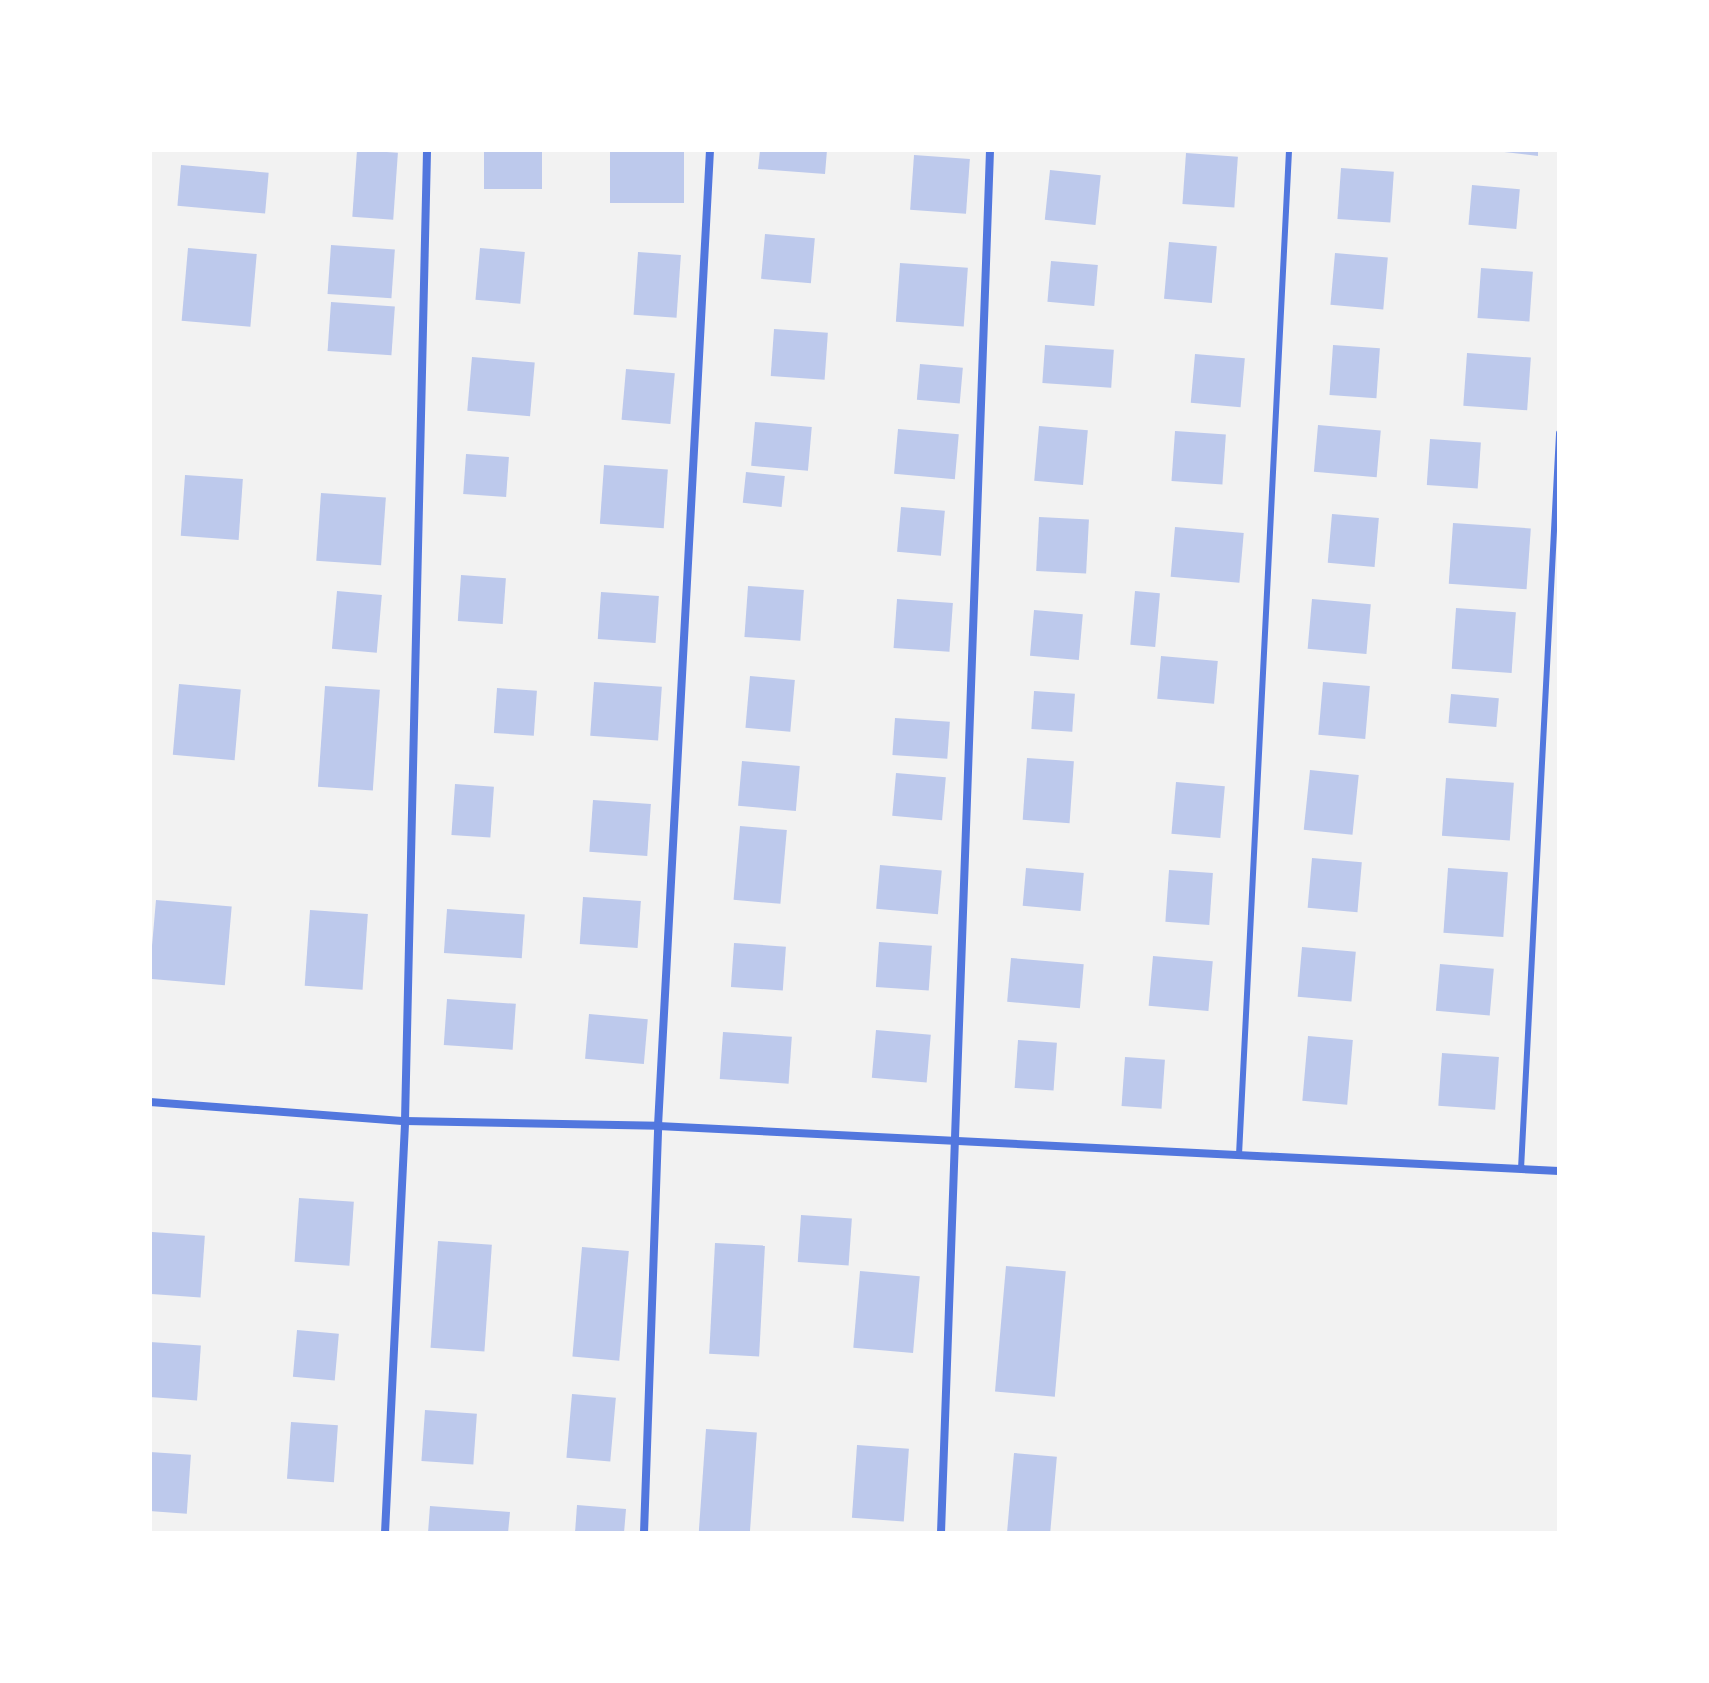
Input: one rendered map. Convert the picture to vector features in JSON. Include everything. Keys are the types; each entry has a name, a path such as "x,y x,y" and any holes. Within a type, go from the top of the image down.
{"street":[{"path":"385,1533 405,1121 427,150"},
{"path":"644,1533 658,1126 710,150"},
{"path":"941,1533 990,150"},
{"path":"150,1102 405,1121 658,1126 1559,1171"}],"lane":[{"path":"1239,1155 1289,150"},
{"path":"1521,1169 1559,433"}],"building":[{"path":"357,150 398,153 393,220 352,217"},
{"path":"484,150 542,150 542,189 484,189"},
{"path":"610,150 684,150 684,203 610,203"},
{"path":"760,150 827,150 825,174 758,169"},
{"path":"1487,150 1538,150 1538,156"},
{"path":"1186,153 1238,157 1234,208 1182,204"},
{"path":"914,155 970,159 966,214 910,210"},
{"path":"181,165 269,173 265,214 177,206"},
{"path":"1341,168 1394,172 1390,223 1337,219"},
{"path":"1050,170 1101,175 1095,225 1045,220"},
{"path":"1472,185 1520,189 1516,229 1469,225"},
{"path":"765,234 815,238 811,283 761,279"},
{"path":"1169,242 1217,246 1212,303 1164,299"},
{"path":"331,245 395,249 391,298 328,294"},
{"path":"188,248 257,254 250,327 182,321"},
{"path":"480,248 525,252 520,304 475,300"},
{"path":"638,252 681,255 677,318 634,315"},
{"path":"1335,253 1388,258 1383,309 1330,305"},
{"path":"1051,261 1098,265 1094,306 1047,302"},
{"path":"900,263 968,268 964,327 896,322"},
{"path":"1481,268 1533,272 1529,322 1478,318"},
{"path":"331,302 395,306 391,355 328,351"},
{"path":"774,329 828,333 825,380 771,376"},
{"path":"1045,345 1114,350 1111,388 1042,383"},
{"path":"1333,345 1380,348 1376,398 1330,395"},
{"path":"1467,353 1531,357 1527,410 1463,406"},
{"path":"1195,354 1245,358 1241,407 1191,403"},
{"path":"472,357 535,362 530,416 467,411"},
{"path":"920,364 963,368 960,404 917,400"},
{"path":"626,369 675,373 670,424 622,420"},
{"path":"755,422 812,427 808,471 751,466"},
{"path":"1318,425 1381,430 1377,477 1314,472"},
{"path":"1039,426 1088,430 1083,485 1034,481"},
{"path":"898,429 959,434 955,479 894,474"},
{"path":"1175,431 1226,435 1222,484 1172,481"},
{"path":"1430,439 1481,443 1478,488 1427,485"},
{"path":"466,454 509,457 506,497 463,494"},
{"path":"604,465 668,469 664,528 600,524"},
{"path":"746,472 785,476 782,507 743,503"},
{"path":"185,475 243,479 239,540 181,536"},
{"path":"321,493 386,498 381,565 316,561"},
{"path":"901,507 945,511 941,556 897,552"},
{"path":"1332,514 1379,518 1375,567 1328,563"},
{"path":"1039,517 1089,520 1086,574 1036,571"},
{"path":"1453,523 1531,528 1527,589 1449,584"},
{"path":"1175,527 1244,533 1239,583 1171,577"},
{"path":"461,575 506,578 503,624 458,621"},
{"path":"748,586 804,590 800,641 744,637"},
{"path":"337,591 382,595 377,653 332,649"},
{"path":"1135,591 1160,593 1155,647 1130,645"},
{"path":"601,592 659,596 656,643 598,639"},
{"path":"897,599 953,603 949,652 894,648"},
{"path":"1312,599 1371,604 1366,654 1308,649"},
{"path":"1456,608 1516,612 1512,673 1452,669"},
{"path":"1034,610 1083,614 1079,660 1030,656"},
{"path":"1161,656 1218,661 1214,704 1157,699"},
{"path":"750,676 795,680 790,732 745,728"},
{"path":"594,682 662,687 658,741 590,736"},
{"path":"1323,682 1370,686 1365,739 1318,735"},
{"path":"179,684 241,689 235,760 173,755"},
{"path":"325,686 380,690 373,791 318,787"},
{"path":"497,688 537,691 534,736 494,733"},
{"path":"1034,691 1075,694 1072,732 1031,729"},
{"path":"1451,694 1499,698 1496,727 1448,723"},
{"path":"895,718 950,722 947,759 892,755"},
{"path":"1027,758 1074,761 1070,823 1023,820"},
{"path":"742,761 800,766 796,811 738,806"},
{"path":"1310,770 1359,775 1352,835 1304,830"},
{"path":"896,773 946,777 942,820 892,816"},
{"path":"1446,778 1514,783 1510,841 1442,836"},
{"path":"1176,782 1225,786 1220,838 1171,834"},
{"path":"455,784 494,787 490,838 451,835"},
{"path":"593,800 651,804 647,856 589,852"},
{"path":"740,826 787,830 780,904 734,900"},
{"path":"1312,858 1362,862 1357,912 1308,908"},
{"path":"880,865 942,870 938,914 876,909"},
{"path":"1026,868 1084,873 1080,911 1023,906"},
{"path":"1448,868 1508,872 1503,937 1443,933"},
{"path":"1169,870 1213,873 1209,925 1165,922"},
{"path":"583,897 641,901 638,948 580,944"},
{"path":"156,900 232,907 225,985 150,979"},
{"path":"447,909 525,914 522,958 444,953"},
{"path":"310,910 368,914 363,990 305,986"},
{"path":"879,942 932,946 929,991 876,987"},
{"path":"734,943 786,947 783,991 731,987"},
{"path":"1302,947 1356,952 1351,1002 1298,997"},
{"path":"1153,956 1213,961 1208,1011 1149,1006"},
{"path":"1011,958 1084,964 1080,1008 1007,1002"},
{"path":"1440,964 1494,969 1490,1016 1436,1011"},
{"path":"447,999 516,1004 513,1050 444,1045"},
{"path":"589,1014 648,1019 644,1064 585,1059"},
{"path":"876,1030 931,1035 927,1083 872,1078"},
{"path":"723,1032 792,1037 789,1084 720,1079"},
{"path":"1308,1036 1353,1040 1347,1105 1302,1101"},
{"path":"1018,1040 1057,1043 1054,1091 1015,1088"},
{"path":"1442,1053 1499,1057 1495,1110 1438,1106"},
{"path":"1125,1057 1165,1060 1161,1109 1122,1106"},
{"path":"299,1198 354,1202 349,1266 295,1262"},
{"path":"801,1215 852,1219 849,1265 798,1262"},
{"path":"152,1232 205,1236 201,1298 150,1294"},
{"path":"438,1241 492,1245 484,1352 431,1348"},
{"path":"715,1243 765,1246 759,1356 709,1354"},
{"path":"582,1247 629,1251 619,1361 572,1357"},
{"path":"1006,1266 1066,1271 1055,1397 995,1392"},
{"path":"860,1271 920,1276 913,1353 853,1348"},
{"path":"297,1330 339,1334 335,1380 293,1377"},
{"path":"150,1342 201,1346 197,1400 150,1397"},
{"path":"572,1394 616,1398 610,1462 566,1458"},
{"path":"425,1410 477,1414 473,1465 421,1461"},
{"path":"291,1422 338,1425 334,1482 287,1479"},
{"path":"706,1429 757,1433 750,1533 699,1533"},
{"path":"857,1445 909,1449 904,1521 852,1518"},
{"path":"150,1452 191,1455 187,1514 150,1511"},
{"path":"1014,1453 1057,1457 1050,1533 1007,1533"},
{"path":"577,1505 626,1509 624,1533 575,1533"},
{"path":"430,1506 510,1512 508,1533 428,1533"}]}
